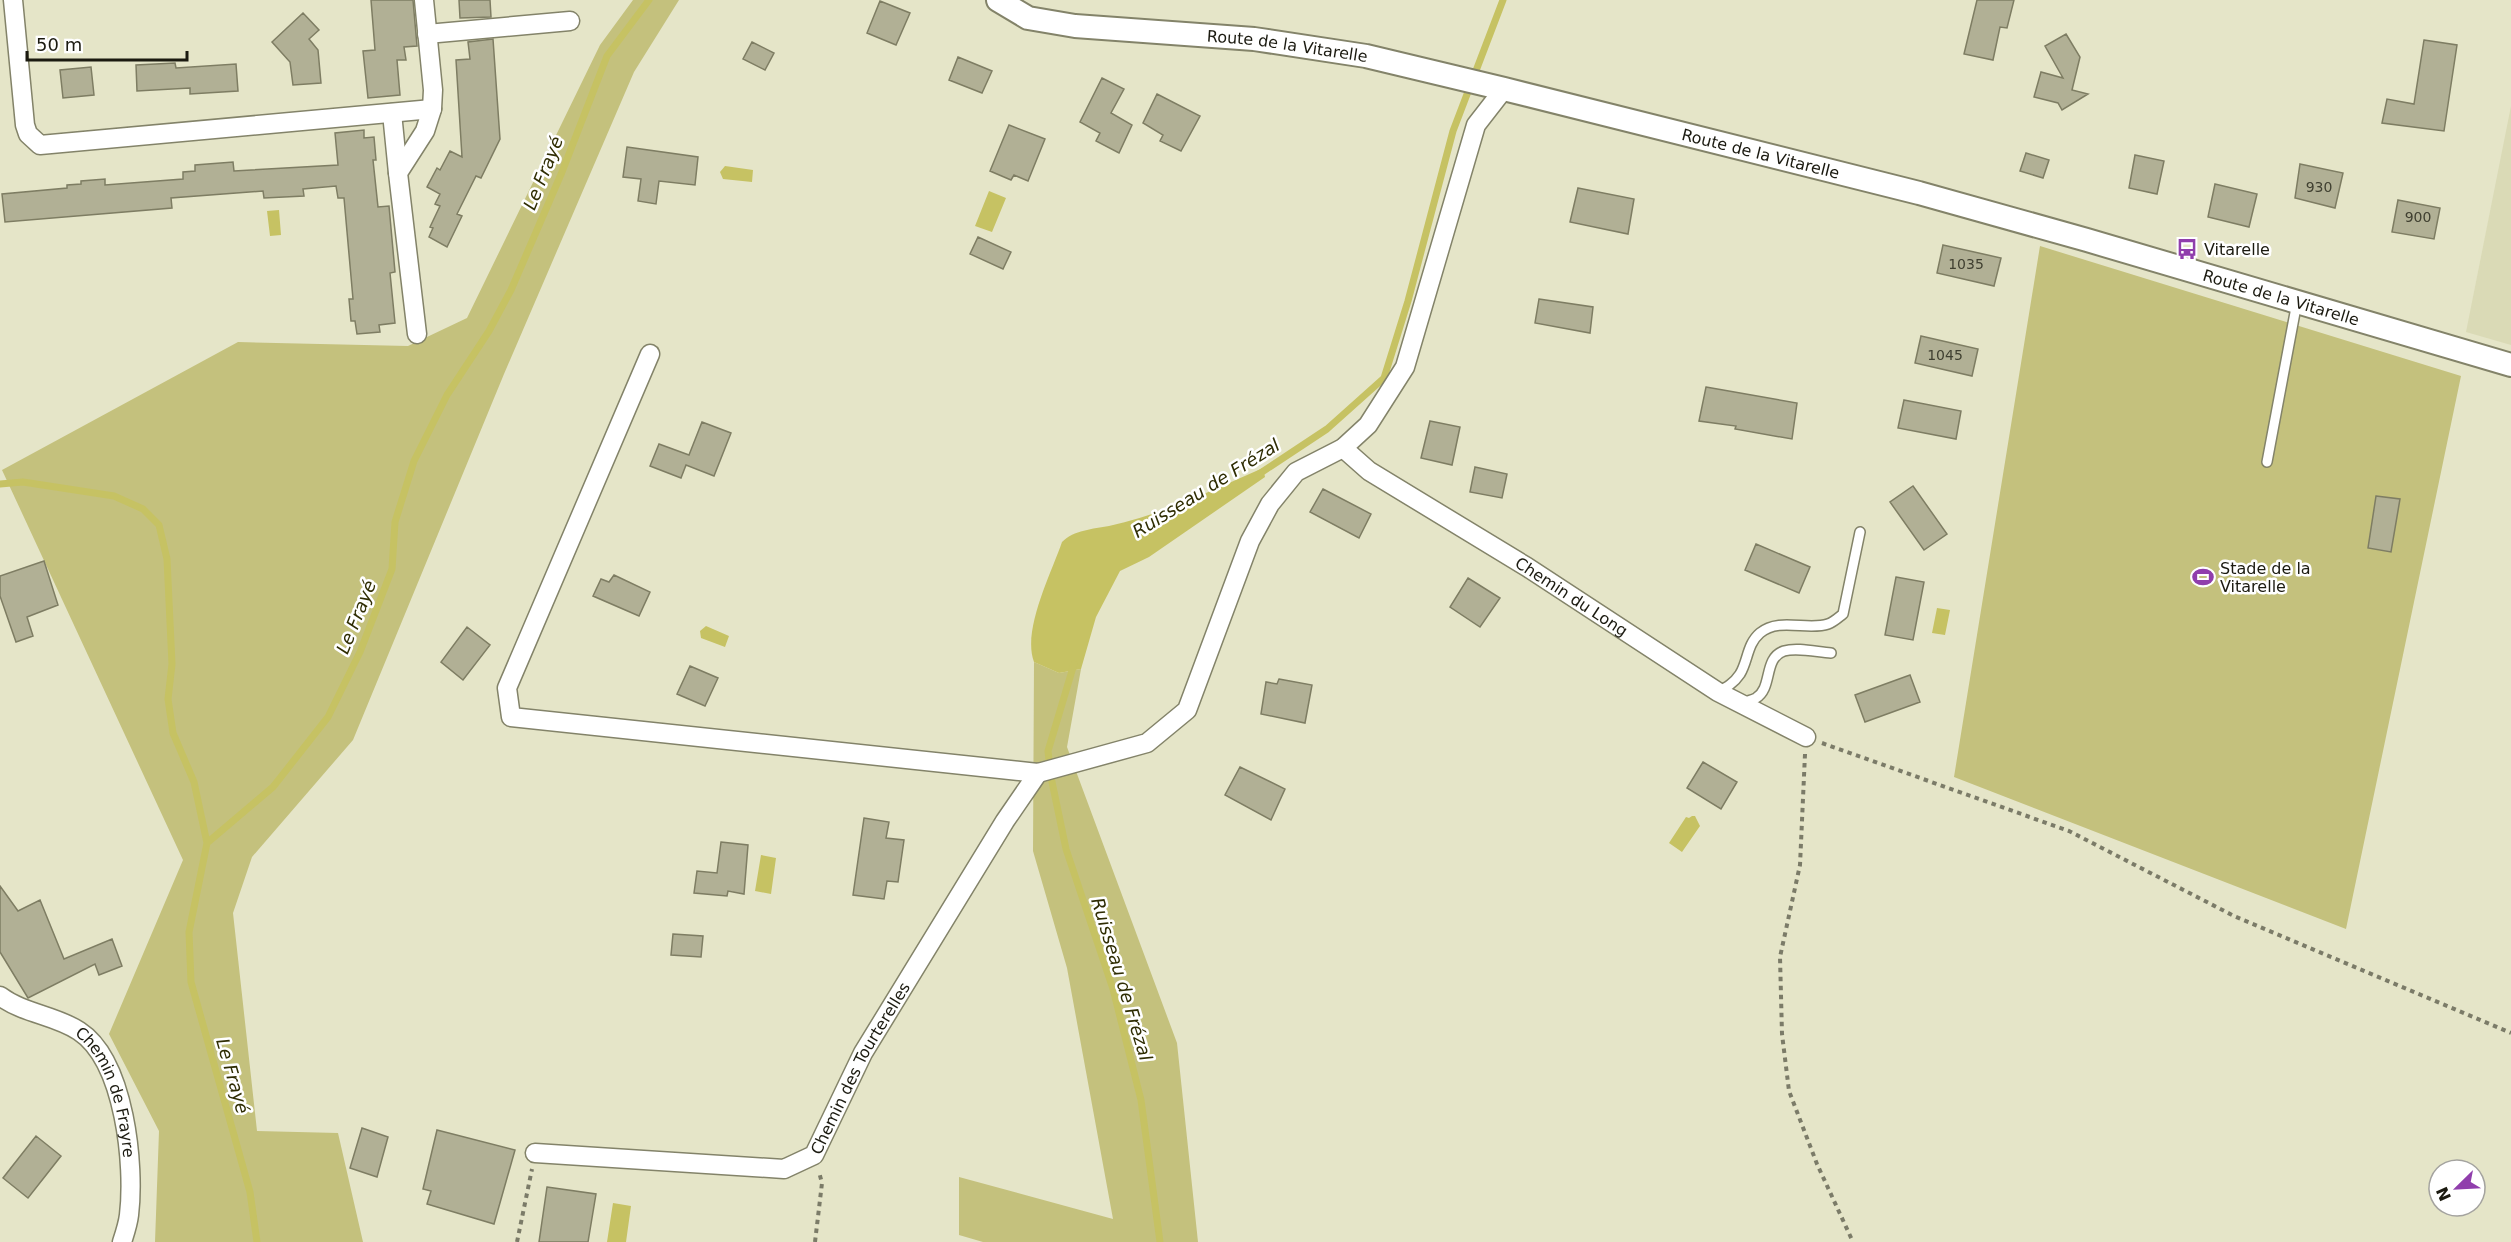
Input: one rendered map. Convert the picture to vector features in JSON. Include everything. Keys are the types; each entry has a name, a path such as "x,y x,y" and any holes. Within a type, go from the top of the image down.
{"street":[{"path":"13,0 25,124 28,134 40,146 432,109"},
{"path":"398,173 425,131 432,109 424,0"},
{"name":"Route de la Vitarelle","path":"998,0 1028,18 1063,24 1254,39 1366,56 1458,78 1919,193 2511,365"},
{"path":"427,34 570,21"},
{"path":"650,354 507,688 511,717 1038,773 1148,743 1187,710 1250,541 1270,504 1296,472 1343,448 1368,425 1405,367 1476,125 1496,88"},
{"path":"392,113 417,334"},
{"name":"Chemin du Long","path":"1343,448 1369,471 1527,567 1718,692 1806,737"},
{"name":"Chemin des Tourterelles","path":"535,1152 784,1169 814,1155 863,1053 1005,821 1038,773"},
{"name":"Chemin de Frayre","path":"0,996 21,1009 57,1020 80,1031 94,1044 108,1066 126,1129 130,1160 129,1218 122,1242"}],"lane":[{"path":"2267,462 2297,302"},
{"path":"1718,692 1732,683 1741,673 1750,646 1761,632 1789,624 1820,626 1831,624 1843,614 1860,532"},
{"path":"1740,704 1758,697 1765,688 1772,661 1782,652 1793,650 1831,653"}],"path":[{"path":"1853,1242 1817,1164 1789,1091 1782,1034 1780,957 1800,864 1806,737 2069,831 2234,916 2511,1033"},
{"path":"517,1242 535,1152"},
{"path":"814,1155 822,1183 815,1242"}],"shaded area":[{"path":"633,0 679,0 634,72 504,374 353,740 252,857 233,913 257,1131 338,1133 363,1242 155,1242 159,1131 109,1034 183,860 2,470 238,342 408,346 467,318 600,45"},
{"path":"2511,106 2511,345 2466,332"},
{"path":"725,166 753,170 752,182 723,179 720,172"},
{"path":"989,191 1006,198 992,232 975,226"},
{"path":"279,210 281,235 270,236 267,211"},
{"name":"Stade de la Vitarelle","path":"2040,246 2461,376 2346,929 1954,777"},
{"path":"1263,468 1265,477 1149,557 1120,571 1096,617 1081,669 1059,673 1034,662 1031,649 1035,618 1062,542 1078,532 1129,521 1168,508"},
{"path":"1937,608 1950,610 1945,635 1932,633"},
{"path":"706,626 729,636 725,647 701,638 700,631"},
{"path":"1034,662 1059,673 1081,669 1067,747 1177,1043 1198,1242 983,1242 959,1235 959,1177 1113,1219 1067,968 1033,851"},
{"path":"1695,816 1700,826 1682,852 1669,843 1686,817"},
{"path":"761,855 776,858 771,894 755,891"},
{"path":"613,1203 631,1206 626,1242 607,1242"}],"building":[{"path":"371,0 413,0 417,46 404,47 406,60 397,60 400,95 368,98 363,51 375,50"},
{"path":"459,0 490,0 491,17 460,18"},
{"path":"1977,0 2014,0 2007,28 2000,27 1993,60 1964,54"},
{"path":"880,1 910,13 896,45 867,33"},
{"path":"303,13 319,30 309,39 318,50 321,83 293,85 290,62 272,42"},
{"path":"2066,34 2080,57 2072,90 2088,94 2062,110 2058,103 2034,97 2041,72 2063,78 2045,46"},
{"path":"493,39 500,139 481,178 476,176 457,214 462,216 447,247 429,237 433,228 430,227 440,206 435,204 440,194 427,187 437,168 440,170 450,151 462,157 456,60 470,59 468,42"},
{"path":"2424,40 2457,45 2444,131 2382,123 2387,99 2414,104"},
{"path":"752,42 774,53 765,70 743,59"},
{"path":"958,57 992,71 982,93 949,80"},
{"path":"175,63 176,68 236,64 238,91 190,94 190,88 137,91 136,65"},
{"path":"91,67 94,95 63,98 60,70"},
{"path":"1102,78 1124,89 1111,113 1132,125 1119,153 1096,141 1100,133 1080,122"},
{"path":"1157,94 1200,116 1181,151 1160,141 1163,135 1143,123"},
{"path":"1009,125 1045,139 1028,181 1014,175 1011,180 990,171"},
{"path":"364,130 364,138 374,137 376,160 373,160 378,207 389,206 395,272 390,273 395,323 379,325 380,332 357,334 355,321 351,321 349,299 353,299 344,198 338,198 336,186 303,189 304,196 264,198 263,191 171,198 172,208 5,222 2,194 67,188 67,185 81,184 81,181 105,179 105,185 183,179 183,172 195,171 195,165 233,162 234,171 338,165 335,133"},
{"path":"627,147 698,157 695,185 659,181 656,204 638,201 641,179 623,177"},
{"path":"2026,153 2049,160 2043,178 2020,171"},
{"path":"2135,155 2164,161 2157,194 2129,188"},
{"path":"2300,164 2343,173 2335,208 2295,198"},
{"path":"2215,184 2257,194 2249,227 2208,217"},
{"path":"1578,188 1634,199 1628,234 1570,222"},
{"path":"2398,200 2440,208 2434,239 2392,232"},
{"path":"978,237 1011,252 1003,269 970,254"},
{"path":"1943,245 2001,258 1994,286 1937,273"},
{"path":"1539,299 1593,307 1590,333 1535,323"},
{"path":"1921,336 1978,349 1972,376 1915,363"},
{"path":"1706,387 1797,403 1792,439 1735,429 1736,426 1699,421"},
{"path":"1904,400 1961,411 1956,439 1898,428"},
{"path":"1430,421 1460,427 1452,465 1421,458"},
{"path":"702,422 731,433 714,476 686,465 681,478 650,466 659,444 689,455"},
{"path":"1475,467 1507,474 1502,498 1470,492"},
{"path":"1913,486 1947,534 1924,550 1890,502"},
{"path":"1323,489 1371,514 1359,538 1310,512"},
{"path":"2376,496 2400,499 2391,552 2368,548"},
{"path":"1756,544 1810,567 1799,593 1745,570"},
{"path":"44,561 58,605 27,617 33,636 16,642 0,596 0,576"},
{"path":"614,575 650,592 639,616 593,596 601,579 609,582"},
{"path":"1896,577 1924,582 1913,640 1885,635"},
{"path":"1468,578 1500,598 1480,627 1450,607"},
{"path":"467,627 490,645 463,680 441,662"},
{"path":"690,666 718,678 705,706 677,694"},
{"path":"1910,675 1920,702 1865,722 1855,695"},
{"path":"1279,679 1312,685 1305,723 1261,714 1266,682 1277,684"},
{"path":"1703,762 1737,782 1721,809 1687,788"},
{"path":"1240,767 1285,789 1271,820 1225,795"},
{"path":"864,818 889,822 886,838 904,840 898,882 887,881 884,899 853,895"},
{"path":"721,842 748,845 744,894 728,891 727,896 694,893 697,871 717,873"},
{"path":"0,886 18,911 40,900 64,959 112,939 122,966 99,975 95,964 28,998 0,952"},
{"path":"673,934 703,936 701,957 671,955"},
{"path":"362,1128 388,1137 377,1177 350,1168"},
{"path":"437,1130 515,1150 494,1224 427,1204 431,1191 423,1189"},
{"path":"36,1136 61,1156 28,1198 3,1178"},
{"path":"547,1187 596,1194 588,1242 539,1242"}],"waterway":[{"name":"Le Frayé","path":"257,1242 250,1192 191,982 189,932 207,843 273,787 328,717 360,652 392,569 395,522 414,461 447,395 489,331 511,290 562,172 607,56 649,0"},
{"name":"Ruisseau de Frézal","path":"1256,476 1327,429 1384,378 1408,301 1453,131 1503,0"},
{"path":"0,484 23,482 114,496 143,509 159,525 167,559 172,664 168,699 173,733 194,782 207,843"},
{"name":"Ruisseau de Frézal","path":"1074,664 1048,751 1051,777 1066,849 1113,989 1141,1100 1160,1242"}],"place":[{"name":"Vitarelle","path":"2187,249"},
{"name":"Stade de la Vitarelle","path":"2203,577"}]}
